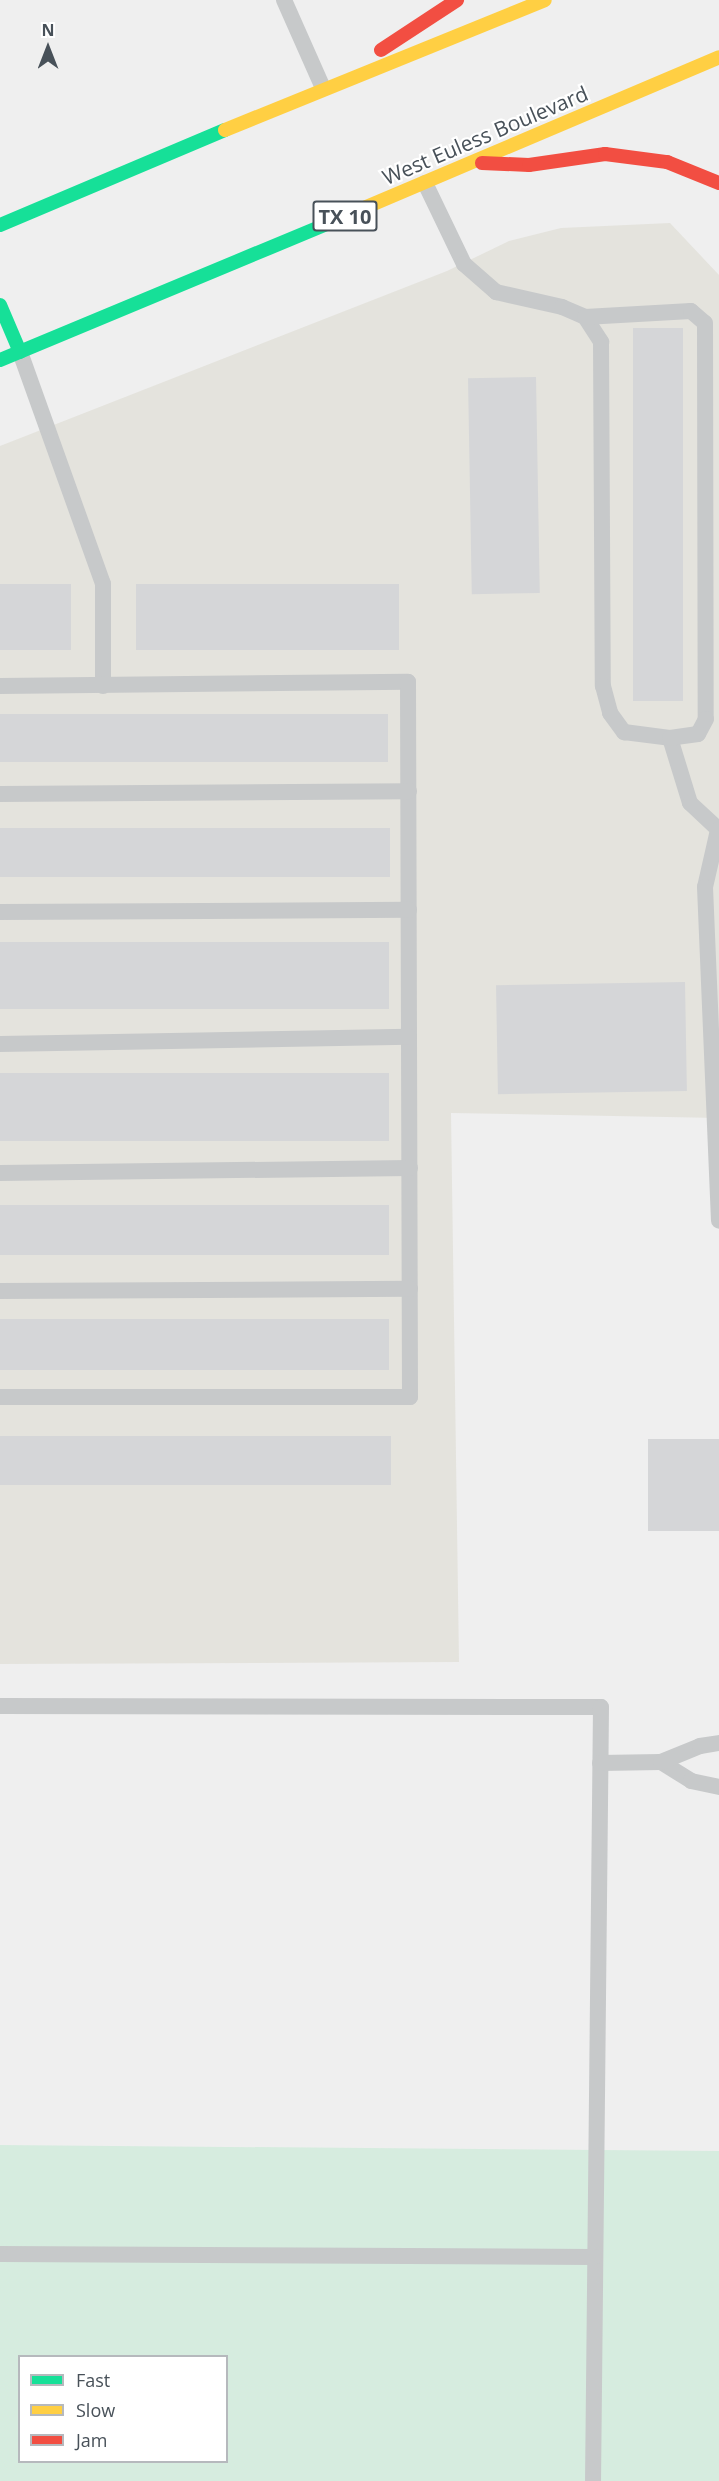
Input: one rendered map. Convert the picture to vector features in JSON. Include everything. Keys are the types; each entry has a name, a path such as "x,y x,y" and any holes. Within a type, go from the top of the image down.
{"main road":[{"path":"323,87 457,0"},
{"path":"4,224 323,87 545,0"},
{"name":"West Euless Boulevard","path":"0,360 425,183 719,57"},
{"path":"474,162 529,165 605,154 667,162 719,183"},
{"path":"0,305 20,352"}],"lane":[{"path":"284,0 323,87"},
{"path":"425,183 464,264 496,292 562,307 585,317 691,311 705,323 706,719 698,734 670,738 624,732 610,713 603,686 601,342 585,317"},
{"path":"0,204 4,224"},
{"path":"20,352 103,584 103,686"},
{"path":"0,686 408,682 411,1397 0,1397"},
{"path":"670,738 690,803 718,830 705,886 719,1221"},
{"path":"0,794 409,791"},
{"path":"0,912 409,910"},
{"path":"0,1044 410,1037"},
{"path":"0,1173 410,1168"},
{"path":"0,1291 410,1289"},
{"path":"0,1706 601,1707 593,2481"},
{"path":"600,1763 661,1762 700,1746 719,1743"},
{"path":"661,1762 691,1781 719,1786"},
{"path":"0,2254 594,2257"}],"shaded area":[{"path":"670,223 719,275 719,1118 451,1113 459,1662 0,1664 0,446 447,271 509,241 561,228"}],"green space":[{"path":"0,2145 719,2151 719,2481 0,2481"}],"building":[{"path":"633,328 683,328 683,701 633,701"},
{"path":"536,377 540,593 472,594 468,378"},
{"path":"0,584 71,584 71,650 0,650"},
{"path":"136,584 399,584 399,650 136,650"},
{"path":"0,714 388,714 388,762 0,762"},
{"path":"0,828 390,828 390,877 0,877"},
{"path":"0,942 389,942 389,1009 0,1009"},
{"path":"685,982 687,1091 498,1094 496,985"},
{"path":"0,1073 389,1073 389,1141 0,1141"},
{"path":"0,1205 389,1205 389,1255 0,1255"},
{"path":"0,1319 389,1319 389,1370 0,1370"},
{"path":"0,1436 391,1436 391,1485 0,1485"},
{"path":"648,1439 719,1439 719,1531 648,1531"}],"traffic: fast":[{"path":"0,225 225,130"},
{"path":"0,360 338,219"},
{"path":"0,305 20,352"}],"traffic: slow":[{"path":"225,130 545,0"},
{"path":"338,219 719,57"}],"traffic: jam":[{"path":"381,50 457,0"},
{"path":"482,163 529,165 605,154 667,162 719,183"}]}
